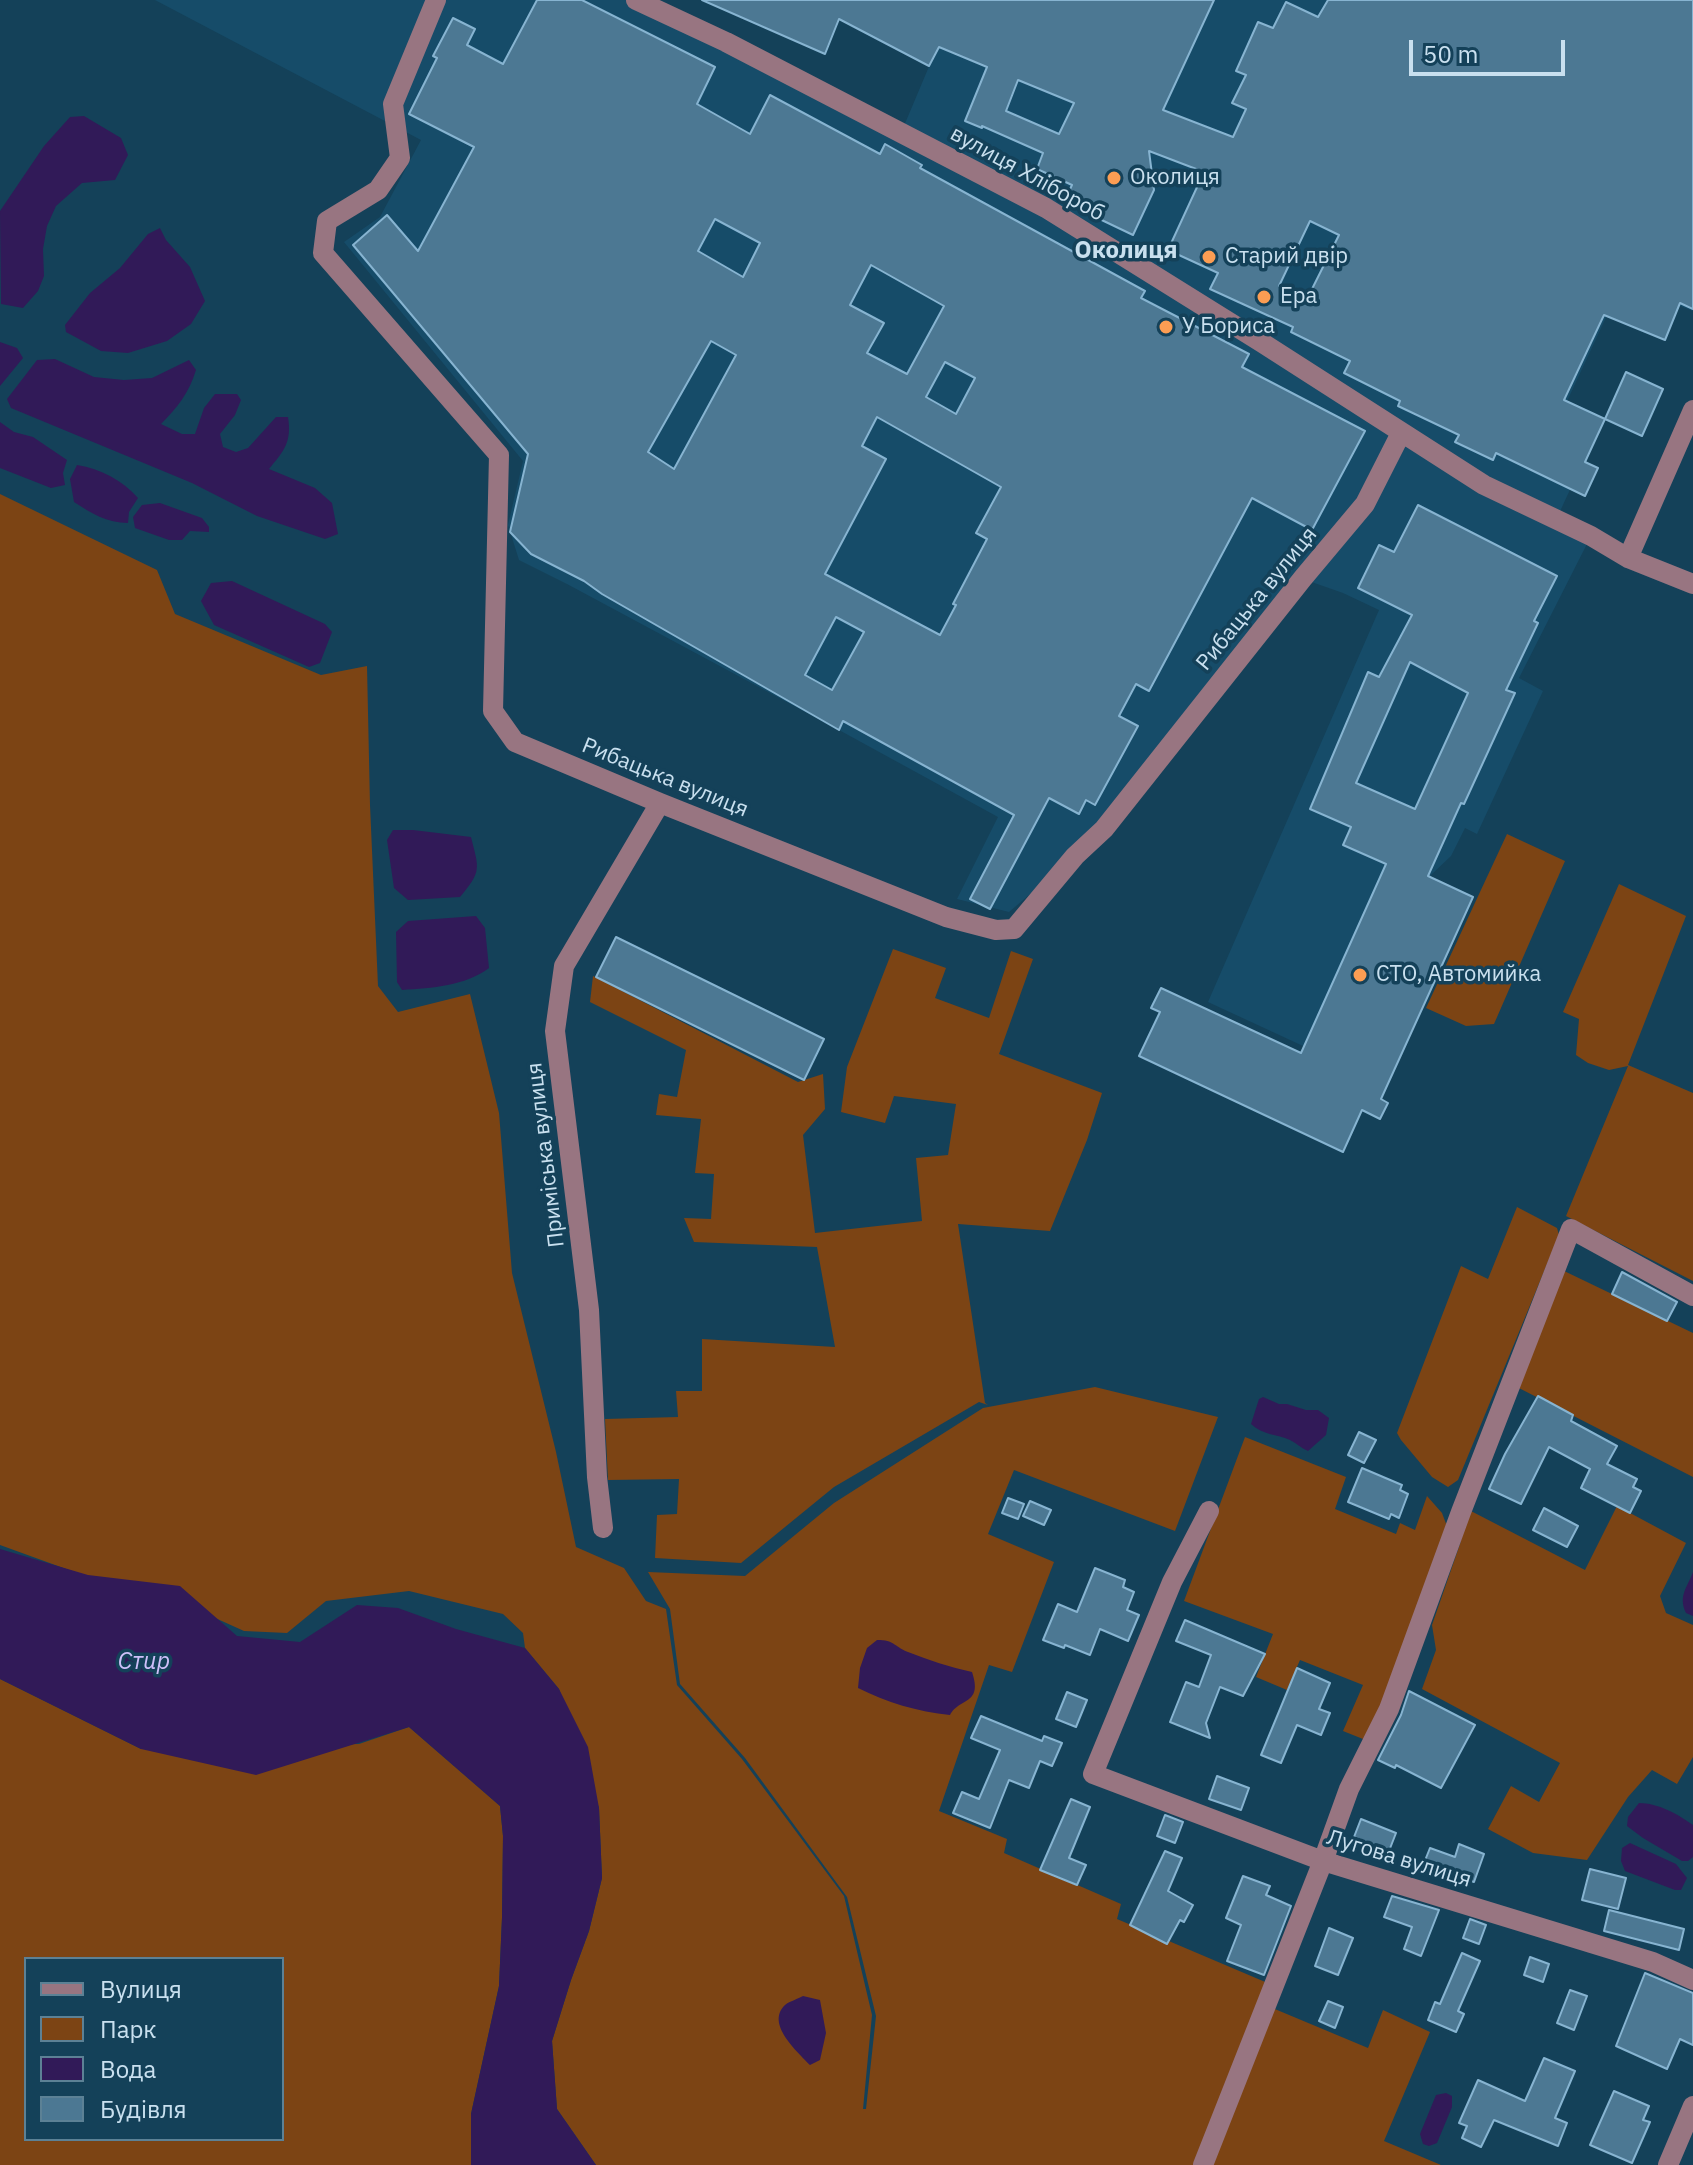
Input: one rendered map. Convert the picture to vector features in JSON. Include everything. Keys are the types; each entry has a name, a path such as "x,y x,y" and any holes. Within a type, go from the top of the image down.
{"street":[{"name":"Рибацька вулиця","path":"436,0 393,104 400,158 378,190 327,221 323,253 499,455 493,711 515,742 946,917 996,930 1014,929 1075,856 1104,829 1365,504 1401,433"},
{"name":"вулиця Хлібороб","path":"636,0 726,42 1046,208 1484,485 1591,536 1628,558 1693,584"},
{"path":"1628,558 1693,410"},
{"name":"Приміська вулиця","path":"603,1528 597,1477 589,1310 555,1031 564,966 660,803"},
{"path":"1203,2165 1349,1789 1389,1709 1461,1512 1571,1229 1693,1296"},
{"name":"Лугова вулиця","path":"1209,1511 1172,1582 1093,1774 1323,1861 1653,1962 1693,1980"},
{"path":"1668,2165 1693,2106"}],"shaded area":[{"path":"155,0 636,0 901,133 957,0 1656,0 1693,44 1693,311 1622,283 1555,427 1592,442 1556,520 1591,536 1519,678 1543,691 1477,834 1465,828 1451,856 1431,875 1342,1064 1208,1002 1379,610 1303,579 1075,856 1009,912 957,899 998,817 519,560 508,525 523,461 344,242 380,217 421,140"}],"green space":[{"path":"0,494 157,570 175,614 321,675 367,666 378,986 398,1012 470,994 499,1113 512,1273 576,1547 624,1568 646,1601 666,1609 677,1685 742,1759 844,1896 872,2015 863,2109 866,2109 876,2016 847,1897 745,1758 680,1684 670,1609 648,1572 745,1576 834,1503 983,1408 1095,1387 1218,1417 1175,1531 1014,1470 988,1534 1054,1562 1012,1672 989,1665 939,1811 1007,1839 1004,1853 1121,1904 1117,1919 1277,1987 1270,2007 1368,2048 1383,2010 1430,2032 1384,2141 1441,2165 596,2165 557,2109 552,2041 589,1931 602,1878 599,1808 559,1689 525,1648 523,1633 503,1614 409,1591 326,1601 287,1633 244,1631 193,1608 124,1590 0,1545"},
{"path":"1507,834 1565,861 1494,1024 1466,1026 1426,1008"},
{"path":"1619,884 1686,916 1628,1065 1693,1093 1693,1281 1566,1216 1628,1066 1609,1070 1576,1055 1579,1019 1563,1012"},
{"path":"893,949 946,968 935,998 989,1018 1011,951 1033,959 999,1054 1102,1093 1087,1140 1050,1231 958,1224 985,1403 988,1405 979,1402 834,1487 741,1563 655,1558 657,1515 677,1514 679,1479 608,1480 605,1419 678,1417 676,1391 702,1391 702,1339 835,1347 817,1247 694,1242 684,1218 711,1219 714,1174 695,1173 701,1119 656,1115 659,1094 677,1097 686,1050 590,1002 593,976 798,1082 823,1074 825,1109 803,1135 815,1233 922,1221 916,1158 948,1155 956,1104 894,1096 885,1123 841,1112 847,1067"},
{"path":"1517,1207 1557,1228 1559,1235 1458,1480 1448,1487 1432,1477 1397,1433 1461,1266 1488,1279"},
{"path":"1560,1269 1693,1333 1693,1477 1513,1385"},
{"path":"1245,1437 1346,1477 1335,1509 1396,1534 1400,1523 1415,1530 1427,1496 1442,1513 1448,1529 1368,1741 1343,1731 1363,1685 1300,1660 1287,1690 1256,1677 1273,1634 1184,1601"},
{"path":"1617,1506 1686,1543 1660,1596 1666,1613 1693,1625 1693,1757 1677,1784 1652,1770 1628,1797 1587,1860 1533,1853 1488,1829 1511,1786 1539,1802 1560,1763 1422,1689 1436,1650 1432,1625 1469,1510 1585,1570"},
{"path":"0,1679 141,1749 359,1744 409,1727 500,1806 503,1836 499,1986 471,2114 471,2165 0,2165"}],"water":[{"path":"84,116 121,138 128,155 115,180 82,183 56,206 47,226 43,249 44,276 38,291 23,308 1,304 0,211 44,146 70,117"},
{"path":"160,228 166,240 190,267 205,301 191,324 167,341 128,353 101,351 66,332 65,325 90,293 120,268 148,234"},
{"path":"0,342 17,348 23,358 0,386"},
{"path":"55,359 94,377 124,380 152,378 189,360 196,370 190,386 161,424 182,434 195,434 204,408 215,394 237,394 241,400 235,415 220,434 223,447 236,452 248,448 276,417 288,417 286,446 269,469 315,488 332,503 338,534 325,539 257,516 192,483 11,408 7,399 37,360"},
{"path":"0,422 14,432 33,437 67,460 63,473 65,485 51,488 0,468"},
{"path":"77,465 110,476 138,498 129,512 128,523 106,519 74,502 70,479"},
{"path":"160,503 202,518 209,532 190,531 182,540 169,540 135,528 133,517 142,505"},
{"path":"232,581 325,624 332,632 320,663 309,667 214,625 201,601 211,583"},
{"path":"393,830 471,837 477,869 460,897 408,900 394,888 387,840"},
{"path":"476,916 485,928 489,968 459,982 402,990 397,982 396,932 408,921"},
{"path":"1263,1397 1279,1404 1318,1410 1329,1418 1326,1435 1308,1451 1290,1440 1255,1428 1251,1424 1259,1399"},
{"name":"Стир","path":"0,1549 88,1575 180,1586 237,1636 300,1642 357,1605 398,1608 456,1629 525,1648 559,1689 588,1747 599,1808 602,1878 589,1931 552,2041 557,2109 596,2165 471,2165 471,2114 499,1986 503,1836 500,1806 409,1727 256,1775 141,1749 0,1679"},
{"path":"1693,1572 1693,1616 1686,1613 1683,1602"},
{"path":"877,1640 972,1672 975,1683 973,1695 950,1715 902,1706 858,1688 860,1668 867,1648"},
{"path":"1639,1803 1668,1810 1693,1825 1693,1857 1682,1861 1627,1826 1628,1817"},
{"path":"1630,1843 1676,1864 1687,1878 1681,1890 1625,1871 1621,1861 1622,1848"},
{"path":"803,1996 820,2000 826,2033 820,2060 810,2065 786,2037 779,2021 785,2005"},
{"path":"1446,2093 1452,2096 1452,2107 1437,2143 1429,2146 1423,2144 1420,2134 1436,2095"}],"building":[{"path":"537,0 582,0 715,67 697,104 750,134 770,95 880,154 885,144 922,165 920,168 1145,291 1141,298 1249,354 1242,367 1365,431 1312,530 1252,498 1149,691 1136,684 1119,716 1138,726 1095,805 1086,800 1079,814 1049,798 990,909 970,899 1014,815 843,721 839,730 584,581 531,554 510,532 528,454 353,245 387,215 418,251 474,147 409,114 453,18 475,29 467,45 503,64","holes":["715,219 760,243 743,277 698,251","871,265 944,306 907,374 867,353 884,323 850,305","711,341 736,355 674,469 648,452","945,362 975,378 956,414 926,397","877,417 1001,487 976,533 987,539 940,635 825,574 886,459 862,446","836,617 864,632 832,690 805,675"]},
{"path":"702,0 1214,0 1163,110 1233,137 1246,109 1232,103 1246,75 1236,71 1258,22 1273,28 1286,2 1318,17 1328,0 1693,0 1693,309 1680,303 1665,340 1604,315 1564,400 1605,419 1585,462 1598,468 1585,496 1496,453 1493,460 1455,442 1459,435 1398,406 1400,401 1344,373 1350,361 1291,332 1293,327 1210,289 1218,273 1168,250 1204,172 1149,151 1154,190 1133,235 1064,202 1072,185 1037,169 1043,153 965,121 987,67 939,47 929,66 839,19 825,54","holes":["1018,80 1074,103 1059,134 1006,111","1310,221 1339,235 1307,299 1279,286"]},
{"path":"1626,372 1663,389 1642,436 1605,419"},
{"path":"1418,505 1557,576 1534,621 1538,623 1506,690 1515,693 1428,876 1473,897 1381,1099 1388,1103 1380,1119 1362,1110 1343,1152 1139,1056 1160,1012 1151,1008 1161,988 1301,1053 1386,864 1343,845 1351,827 1310,809 1368,672 1379,677 1412,615 1358,588 1379,545 1394,552","holes":["1410,662 1468,693 1415,809 1356,783"]},
{"path":"616,937 824,1039 804,1080 596,977"},
{"path":"1622,1272 1677,1302 1667,1321 1612,1294"},
{"path":"1538,1396 1573,1415 1571,1421 1617,1446 1607,1464 1637,1479 1633,1487 1641,1491 1630,1513 1581,1488 1590,1469 1549,1447 1521,1504 1489,1489"},
{"path":"1359,1432 1376,1440 1364,1463 1348,1455"},
{"path":"1362,1468 1402,1485 1400,1490 1408,1494 1399,1518 1391,1514 1389,1519 1348,1502"},
{"path":"1008,1498 1024,1504 1018,1519 1002,1513"},
{"path":"1030,1501 1051,1510 1044,1525 1023,1516"},
{"path":"1544,1508 1578,1526 1567,1547 1533,1530"},
{"path":"1095,1568 1125,1580 1123,1587 1134,1592 1127,1610 1139,1615 1128,1641 1100,1629 1090,1655 1043,1640 1058,1604 1077,1612"},
{"path":"1185,1620 1265,1654 1243,1696 1220,1687 1206,1723 1210,1738 1170,1722 1186,1682 1199,1687 1211,1655 1176,1641"},
{"path":"1297,1668 1330,1683 1319,1709 1330,1713 1321,1735 1297,1725 1281,1763 1261,1755"},
{"path":"1409,1691 1475,1725 1441,1788 1396,1765 1395,1768 1378,1760 1401,1715"},
{"path":"1067,1692 1087,1700 1076,1727 1056,1719"},
{"path":"981,1716 1042,1741 1044,1736 1062,1743 1052,1766 1040,1761 1029,1788 1009,1780 990,1828 953,1813 962,1792 979,1799 1000,1750 971,1738"},
{"path":"1217,1776 1249,1788 1241,1810 1209,1799"},
{"path":"1071,1799 1090,1807 1069,1858 1086,1865 1077,1885 1040,1870"},
{"path":"1165,1815 1183,1822 1175,1843 1157,1836"},
{"path":"1361,1819 1396,1833 1389,1851 1354,1837"},
{"path":"1459,1844 1484,1854 1474,1882 1424,1863 1430,1848 1455,1857"},
{"path":"1165,1851 1182,1858 1168,1891 1193,1905 1184,1922 1180,1920 1167,1944 1130,1925"},
{"path":"1590,1869 1626,1878 1618,1909 1582,1900"},
{"path":"1243,1876 1270,1886 1266,1895 1291,1906 1264,1975 1227,1961 1241,1925 1226,1918"},
{"path":"1392,1896 1439,1910 1421,1956 1404,1949 1412,1927 1384,1917"},
{"path":"1609,1910 1684,1929 1679,1950 1604,1931"},
{"path":"1470,1919 1486,1925 1479,1944 1463,1938"},
{"path":"1329,1928 1353,1938 1338,1975 1315,1966"},
{"path":"1462,1953 1480,1961 1458,2011 1464,2014 1456,2032 1428,2020 1435,2002 1440,2004"},
{"path":"1530,1957 1549,1964 1543,1982 1524,1975"},
{"path":"1645,1973 1693,1993 1693,2045 1680,2039 1667,2069 1616,2046"},
{"path":"1570,1990 1587,1996 1574,2030 1557,2023"},
{"path":"1328,2001 1343,2007 1335,2028 1319,2021"},
{"path":"1544,2058 1575,2071 1555,2118 1567,2123 1558,2146 1494,2120 1481,2147 1462,2138 1467,2126 1459,2123 1478,2080 1525,2101"},
{"path":"1614,2091 1649,2106 1643,2120 1650,2122 1632,2163 1590,2145"}],"place":[{"name":"Околиця","path":"1114,178"},
{"name":"Старий двір","path":"1209,257"},
{"name":"Ера","path":"1264,297"},
{"name":"У Бориса","path":"1166,327"},
{"name":"СТО, Автомийка","path":"1360,975"}],"district":[{"name":"Околиця","path":"1126,251"}]}
